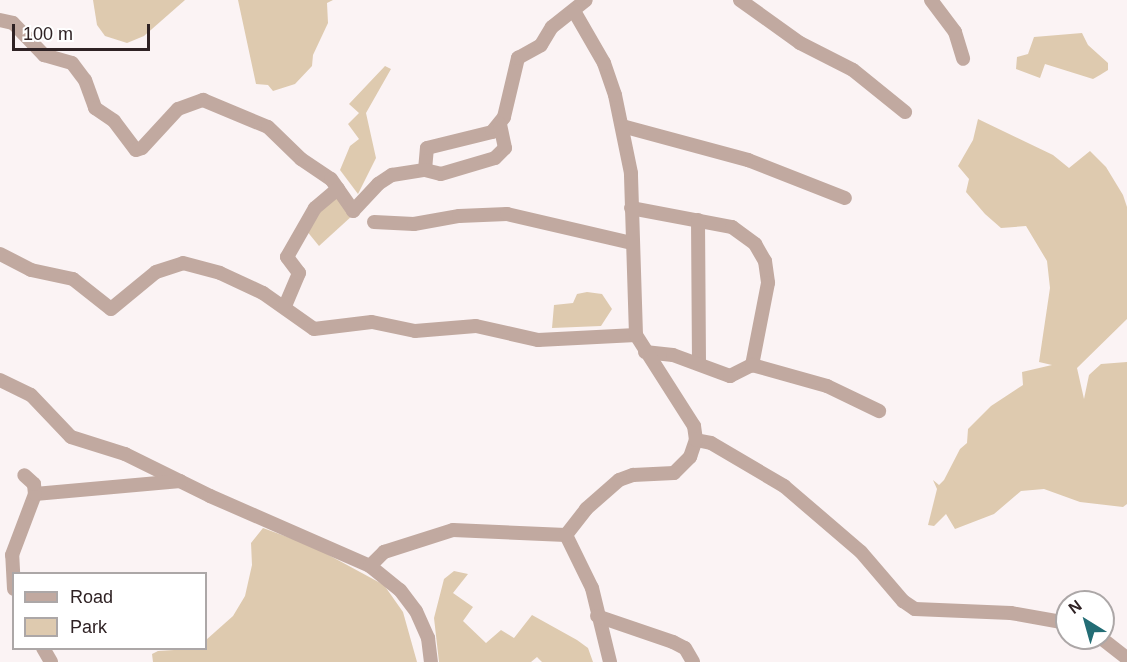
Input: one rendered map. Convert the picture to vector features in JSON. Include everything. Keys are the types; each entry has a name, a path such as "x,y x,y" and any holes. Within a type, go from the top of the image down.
{"street":[{"path":"0,20 13,23 44,55 72,63 85,80 95,108 114,121 136,150 142,148 178,109 203,100 268,128 338,189 352,211 378,184 392,175 425,170 441,174 495,158 505,148 500,124 518,57 541,45 552,27 586,0"},
{"path":"740,0 800,43 853,70 905,112"},
{"path":"931,0 955,32 963,59"},
{"path":"566,535 586,509 619,480 633,475 674,473 690,457 696,441 694,426 645,352 636,334 631,173 622,126 604,63 573,11"},
{"path":"425,170 427,148 492,132 500,124"},
{"path":"622,126 748,160 845,198"},
{"path":"285,306 299,273 287,256 315,208 338,189"},
{"path":"631,208 732,227 755,244 765,261 768,283 752,365"},
{"path":"374,222 414,224 459,216 507,214 632,243"},
{"path":"698,220 699,364"},
{"path":"0,254 32,270 73,279 111,309 156,272 174,263 220,273 285,306 310,327 319,330 372,322 415,331 476,326 538,340 636,334"},
{"path":"645,352 673,355 730,376 752,365 827,386 879,411"},
{"path":"0,380 31,395 71,437 125,454 370,566 400,590 416,611 428,638 431,662"},
{"path":"696,441 711,443 784,486 861,552 903,601 915,609 1011,613 1055,620"},
{"path":"13,572 12,555 35,494 34,484 24,475"},
{"path":"35,494 182,481"},
{"path":"370,566 384,552 453,530 493,529 566,535"},
{"path":"566,535 586,572 610,662"},
{"path":"597,616 673,642 685,648 693,662"},
{"path":"1115,649 1127,658"}],"green space":[{"path":"93,0 185,0 144,36 127,43 105,36 97,25"},
{"path":"238,0 333,0 327,3 328,23 313,55 312,66 295,84 273,91 268,85 256,84"},
{"path":"1082,33 1088,45 1108,63 1108,70 1093,79 1045,64 1040,78 1016,69 1017,57 1028,54 1034,37"},
{"path":"385,66 391,69 366,113 376,158 358,194 340,170 350,146 359,139 348,124 359,113 349,104"},
{"path":"978,119 1053,155 1069,168 1090,151 1106,167 1123,195 1127,207 1127,319 1077,368 1084,399 1089,375 1101,364 1127,362 1127,504 1123,507 1080,502 1044,489 1021,491 994,514 955,529 946,514 934,526 928,525 937,489 933,480 939,485 944,480 960,449 967,443 968,429 991,406 1023,385 1022,372 1052,365 1039,362 1050,288 1047,261 1026,226 1001,228 985,214 966,192 969,179 958,166 973,140"},
{"path":"337,191 353,215 319,246 306,230"},
{"path":"587,292 602,294 612,309 601,326 552,328 554,305 573,303 577,294"},
{"path":"263,528 312,546 384,585 403,612 417,662 153,662 152,654 158,651 207,650 207,639 233,616 245,596 252,565 251,543"},
{"path":"454,571 468,574 453,593 473,607 463,621 486,643 501,630 514,638 532,615 588,648 593,662 542,662 537,657 531,662 439,662 434,618 444,579"}]}
